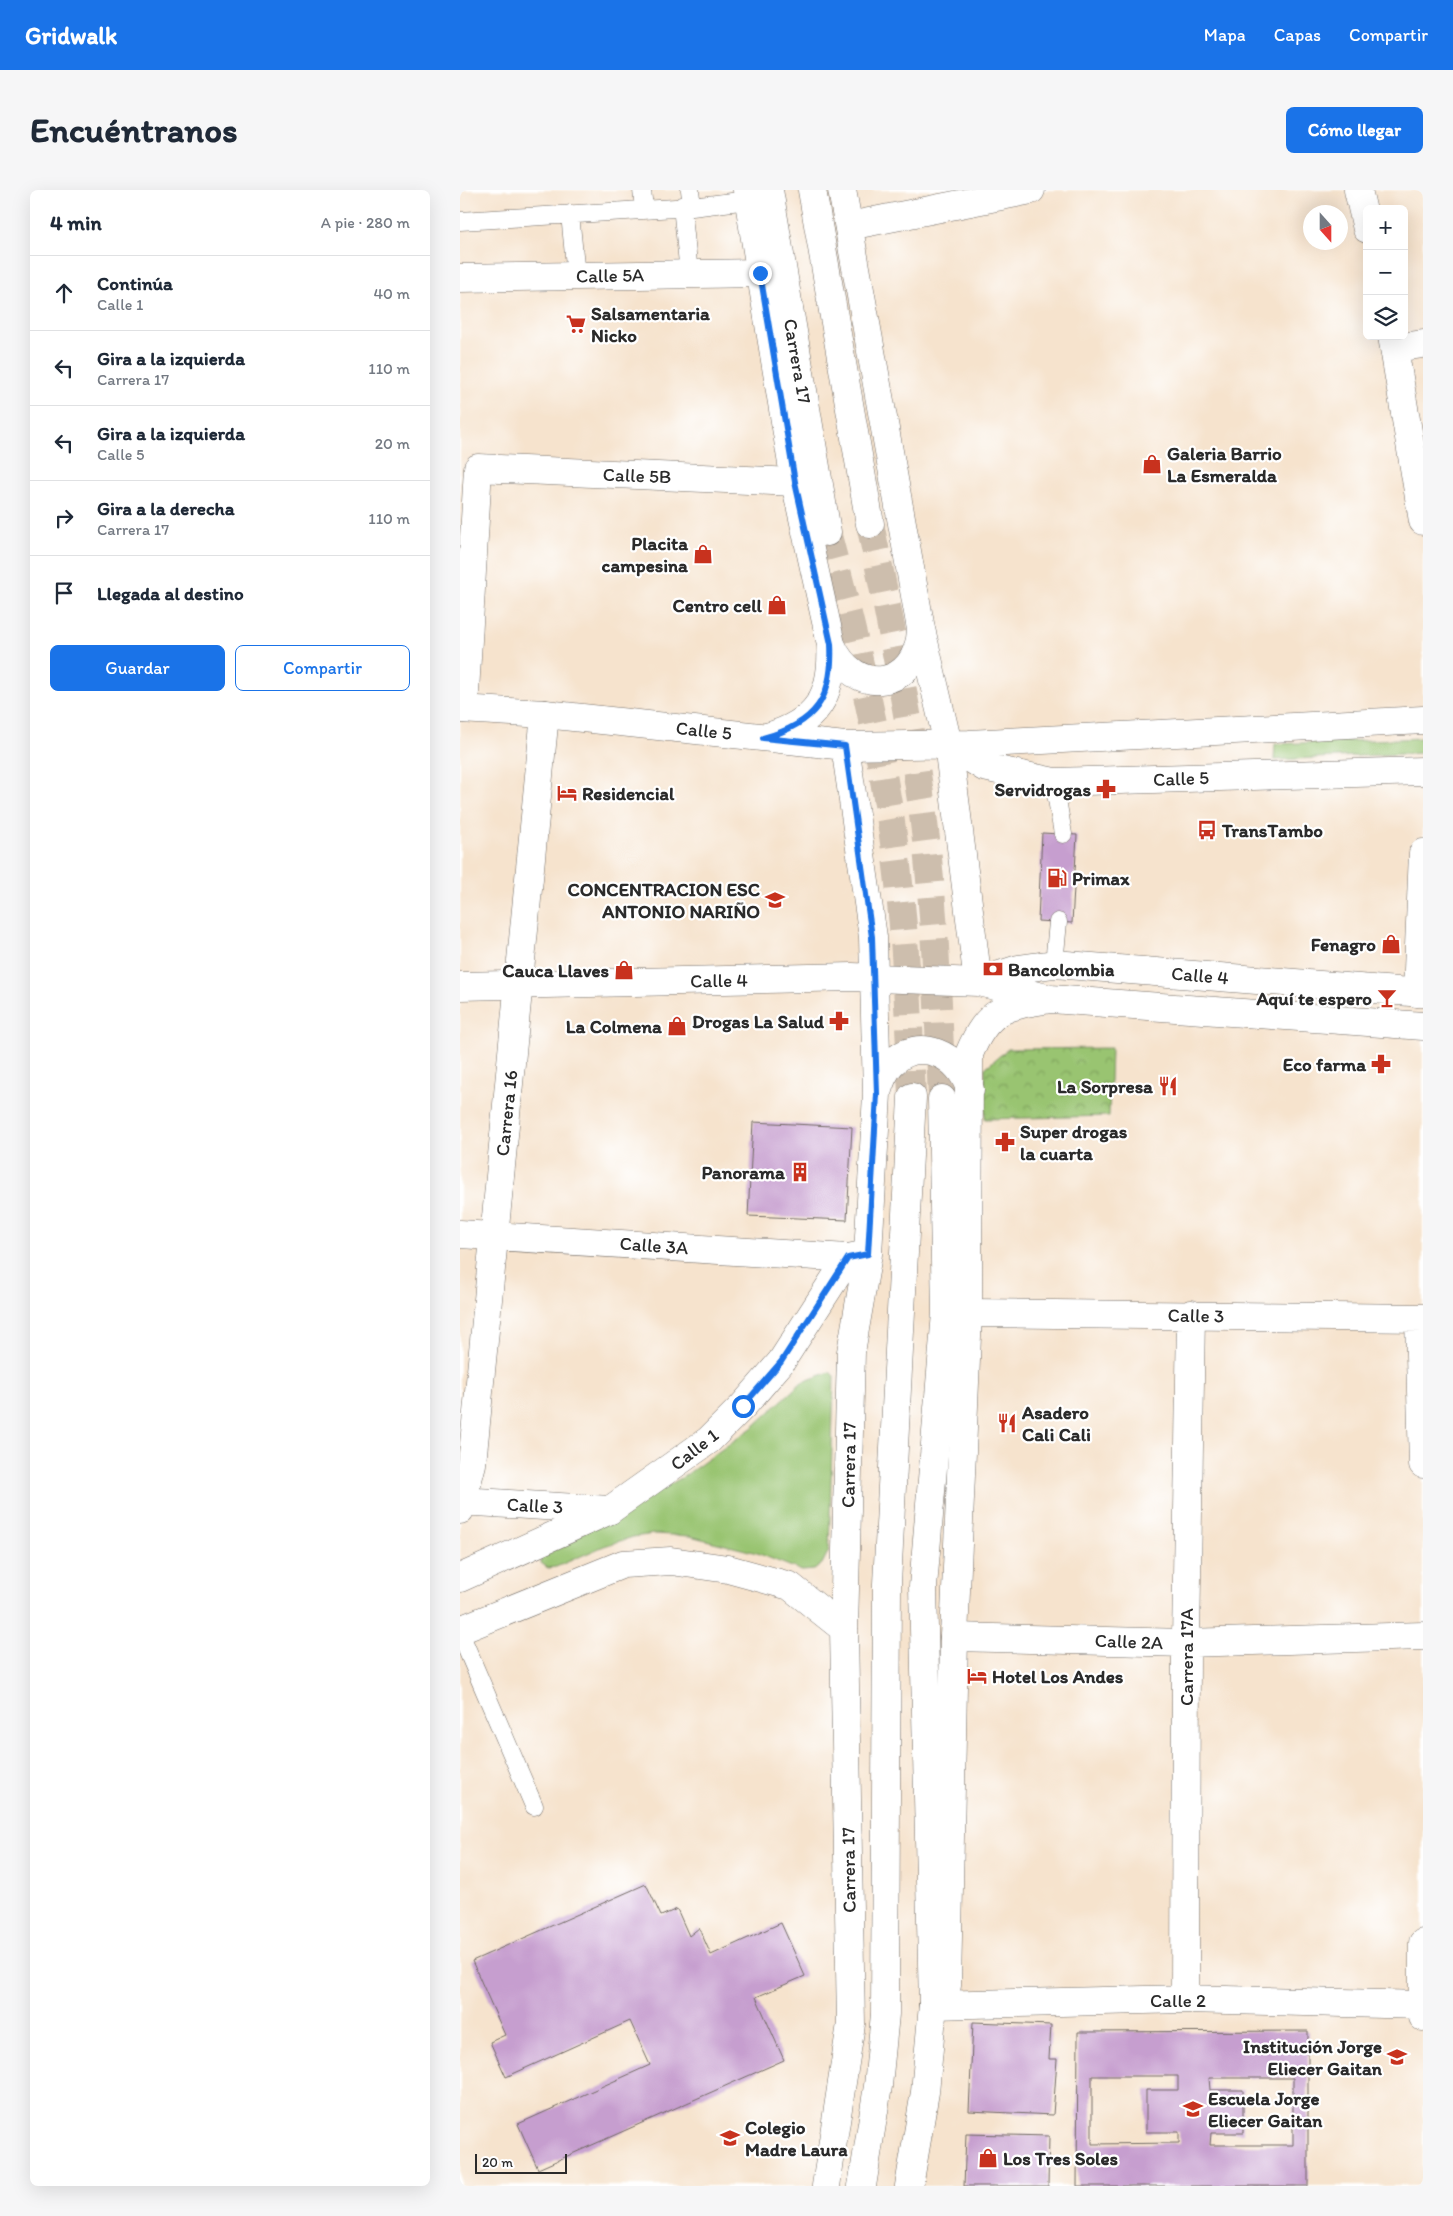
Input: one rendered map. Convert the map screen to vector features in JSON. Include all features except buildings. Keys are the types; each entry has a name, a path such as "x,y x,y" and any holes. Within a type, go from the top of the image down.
{"main road":[{"path":"812,190 870,524"},
{"path":"842,190 921,629 948,744 978,982"},
{"path":"849,226 1031,190"},
{"path":"1358,190 1363,212"},
{"name":"Carrera 17","path":"755,193 760,273 795,482 831,644 833,670 824,697 808,717 787,731 763,738"},
{"name":"Carrera 17","path":"755,193 827,532"},
{"name":"Calle 5A","path":"460,278 760,273"},
{"path":"1423,344 1393,342 1423,521"},
{"name":"Calle 5B","path":"462,709 478,468 795,482"},
{"path":"831,644 838,660 850,673 866,679 883,680 900,674 912,662 920,647 921,629"},
{"name":"Calle 5","path":"462,709 545,714 845,746 948,744 1423,720"},
{"name":"Carrera 16","path":"461,1504 472,1464 545,714"},
{"name":"Calle 5","path":"948,744 984,767 1054,782 1423,771"},
{"name":"Carrera 17","path":"826,2186 851,2024 844,1628 851,1352 858,1256 877,1094 872,937 845,746"},
{"path":"1420,993 1423,853"},
{"name":"Calle 4","path":"978,982 1018,969 1054,964 1420,993"},
{"name":"Calle 4","path":"460,986 852,977 978,982 1051,999 1423,1026"},
{"path":"933,2005 947,1986 954,1637 968,1313 969,1054 976,1037 994,1016 1011,1006 1051,999"},
{"path":"877,1094 882,1078 892,1063 907,1054 924,1050 941,1054 955,1062 966,1076 970,1093"},
{"name":"Carrera 17","path":"862,2186 878,2086 886,2014 888,1584 912,1097"},
{"path":"909,2186 925,2092 933,2005 923,1587 946,1313 942,1099"},
{"name":"Calle 3A","path":"460,1234 858,1256"},
{"name":"Calle 1","path":"460,1578 610,1510 709,1440 743,1406 781,1362 858,1256"},
{"name":"Calle 3","path":"968,1313 1421,1318"},
{"name":"Carrera 17A","path":"1185,1999 1186,1643 1191,1314"},
{"path":"1421,1318 1423,1464"},
{"name":"Calle 3","path":"461,1504 610,1510"},
{"path":"460,1631 623,1564 671,1561 728,1569 790,1586 844,1628"},
{"name":"Calle 2A","path":"954,1637 1186,1643 1423,1636"},
{"path":"1423,1943 1423,2009"},
{"name":"Calle 2","path":"933,2005 1185,1999 1423,2009"}],"lane":[{"path":"642,190 644,209"},
{"path":"460,221 644,209 688,201 755,193"},
{"path":"688,201 689,273"},
{"path":"570,214 576,276"},
{"path":"1054,782 1063,834"},
{"path":"1054,964 1058,922"},
{"path":"460,1631 534,1806"}],"green space":[{"path":"1423,738 1423,753 1274,760 1275,744"},
{"path":"1111,1048 1109,1116 985,1119 985,1068 1008,1049"},
{"path":"830,1372 834,1376 829,1550 822,1564 814,1570 802,1571 757,1553 690,1536 654,1534 633,1537 604,1546 556,1567 548,1568 541,1563 541,1556 683,1477 753,1427 802,1382"}],"tunnel":[{"path":"870,524 898,665 922,807 933,916 942,1099"},
{"path":"827,532 869,705 883,775 894,846 905,953 912,1097"}],"place":[{"name":"Salsamentaria Nicko","path":"576,324"},
{"name":"Galeria Barrio La Esmeralda","path":"1152,464"},
{"name":"Placita campesina","path":"703,554"},
{"name":"Centro cell","path":"777,605"},
{"name":"Servidrogas","path":"1106,789"},
{"name":"Residencial","path":"567,793"},
{"name":"TransTambo","path":"1207,830"},
{"name":"Primax","path":"1057,878"},
{"name":"CONCENTRACION ESC ANTONIO NARIÑO","path":"775,900"},
{"name":"Fenagro","path":"1391,944"},
{"name":"Bancolombia","path":"993,969"},
{"name":"Cauca Llaves","path":"624,970"},
{"name":"Aquí te espero","path":"1387,998"},
{"name":"Drogas La Salud","path":"839,1021"},
{"name":"La Colmena","path":"677,1026"},
{"name":"Eco farma","path":"1381,1064"},
{"name":"La Sorpresa","path":"1168,1086"},
{"name":"Super drogas la cuarta","path":"1005,1142"},
{"name":"Panorama","path":"800,1172"},
{"name":"Asadero Cali Cali","path":"1007,1423"},
{"name":"Hotel Los Andes","path":"977,1676"},
{"name":"Institución Jorge Eliecer Gaitan","path":"1397,2057"},
{"name":"Escuela Jorge Eliecer Gaitan","path":"1193,2109"},
{"name":"Colegio Madre Laura","path":"730,2138"},
{"name":"Los Tres Soles","path":"988,2158"}],"route":[{"path":"743,1406 781,1362 848,1258 868,1254 877,1094 872,937 845,746 763,738 787,731 808,717 824,697 833,670 831,644 795,482 760,273"}]}
